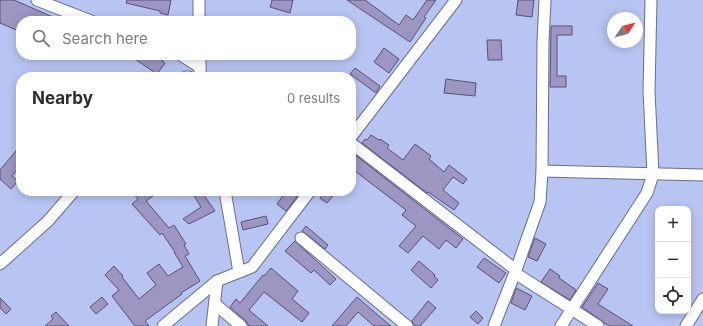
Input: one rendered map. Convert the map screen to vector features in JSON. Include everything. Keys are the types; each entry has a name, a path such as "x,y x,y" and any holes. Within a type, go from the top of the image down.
{"street":[{"path":"37,0 78,16"},
{"path":"198,0 199,16"},
{"path":"356,131 456,0"},
{"path":"494,326 540,202 542,171 543,42 545,0"},
{"path":"561,326 647,193 652,174 649,91 651,0"},
{"path":"186,60 200,72"},
{"path":"200,60 200,72"},
{"path":"356,147 515,272 571,310 598,326"},
{"path":"542,171 703,175"},
{"path":"0,264 48,220 70,196"},
{"path":"226,196 240,272"},
{"path":"163,326 217,281 252,267 306,196"},
{"path":"301,238 407,326"},
{"path":"212,326 217,281"},
{"path":"686,326 703,299"},
{"path":"214,304 241,326"}],"building":[{"path":"0,0 14,0 51,16 16,16 16,30 0,23"},
{"path":"127,0 171,0 168,15 160,13 160,11 126,3"},
{"path":"272,0 293,0 290,13 270,7"},
{"path":"347,0 365,0 399,25 406,15 413,20 427,0 436,0 424,17 426,18 410,42"},
{"path":"518,0 534,0 532,17 516,15"},
{"path":"551,26 572,26 572,35 557,35 557,76 566,76 566,87 550,87"},
{"path":"487,40 501,40 502,60 488,60"},
{"path":"384,48 399,59 389,73 374,62"},
{"path":"136,60 161,60 165,63 158,72 154,72"},
{"path":"355,68 380,86 376,93 356,78 356,72 352,72"},
{"path":"446,79 476,83 475,96 444,93"},
{"path":"371,135 389,145 387,148 403,160 415,144 431,156 429,159 444,172 449,165 467,179 463,184 453,177 443,190 459,203 454,210 428,192 427,193 362,143"},
{"path":"16,151 16,171 12,176 16,179 16,183 11,189 0,179 0,170"},
{"path":"356,156 463,239 456,248 446,240 439,249 423,236 408,253 399,246 416,226 402,215 406,210 356,172"},
{"path":"135,196 153,196 146,201 169,228 174,225 186,244 184,245 189,254 185,256 200,281 181,293 182,294 145,321 149,326 135,326 112,296 119,290 105,275 114,266 139,299 156,285 147,273 159,264 168,276 183,267 162,233 160,235 132,204 138,199"},
{"path":"194,196 204,196 215,211 189,224 183,219 201,207"},
{"path":"283,196 297,197 286,211 277,204"},
{"path":"321,196 333,196 327,203 320,198"},
{"path":"266,216 268,224 243,230 241,222"},
{"path":"306,226 328,245 325,249 302,231"},
{"path":"535,238 546,244 537,261 528,257"},
{"path":"295,241 336,279 330,285 314,270 311,273 285,251"},
{"path":"484,258 506,273 499,283 477,267"},
{"path":"419,261 435,275 434,276 438,280 431,288 411,270"},
{"path":"271,268 298,291 292,299 309,313 302,322 264,292 249,310 268,326 249,326 246,321 230,307 236,299 240,303 263,275 264,276"},
{"path":"550,269 560,276 559,278 576,290 570,300 541,282"},
{"path":"598,283 608,289 598,304 633,326 609,326 582,307"},
{"path":"516,288 532,296 525,310 511,303"},
{"path":"102,297 108,304 96,314 90,307"},
{"path":"357,297 391,326 374,326 358,312 346,326 332,326"},
{"path":"0,298 11,309 6,314 0,308"},
{"path":"428,301 436,308 420,326 415,326 412,321"},
{"path":"476,311 483,318 478,324 470,317"},
{"path":"56,312 69,326 45,326 53,319 51,316"}]}
